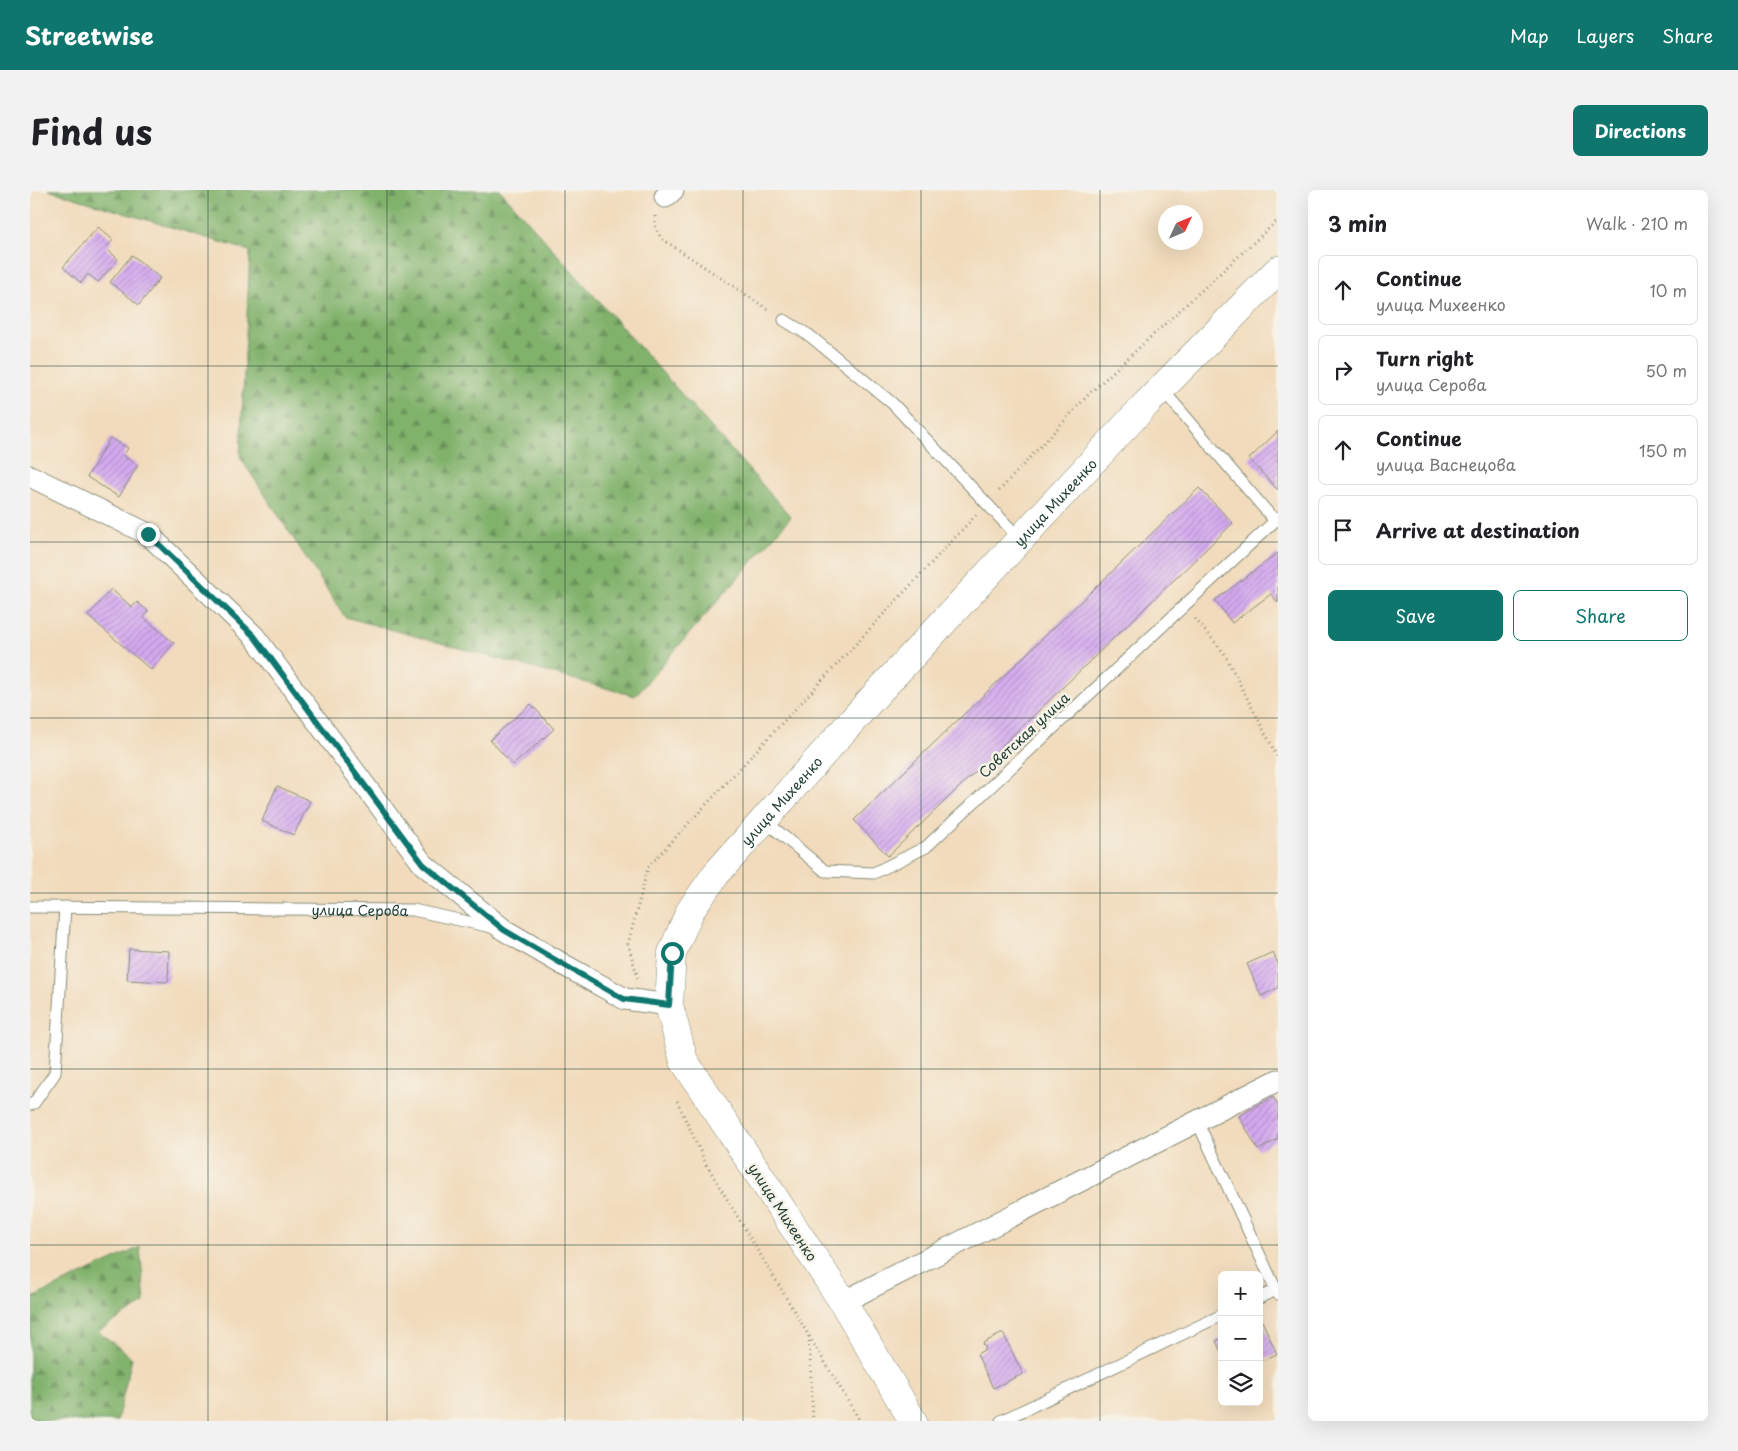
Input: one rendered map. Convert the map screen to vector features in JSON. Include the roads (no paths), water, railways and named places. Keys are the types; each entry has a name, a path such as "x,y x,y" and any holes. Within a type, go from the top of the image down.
{"street":[{"name":"улица Михеенко","path":"913,1421 843,1302 684,1061 658,1004 672,953 690,911 716,874 869,702 1161,388 1278,270"},
{"path":"30,476 148,534 240,622 254,636 423,864 504,930"},
{"name":"улица Серова","path":"504,930 624,999 658,1004"},
{"path":"843,1302 1278,1080"}],"lane":[{"path":"784,320 810,336 892,403 1020,540"},
{"path":"1161,388 1276,519"},
{"name":"Советская улица","path":"764,820 825,871 874,873 926,847 1276,519"},
{"name":"улица Серова","path":"30,907 412,910 504,930"},
{"path":"30,1105 34,1103 55,1073 65,907"},
{"path":"1197,1121 1277,1292 1263,1297"},
{"path":"1001,1421 1218,1318"}]}
